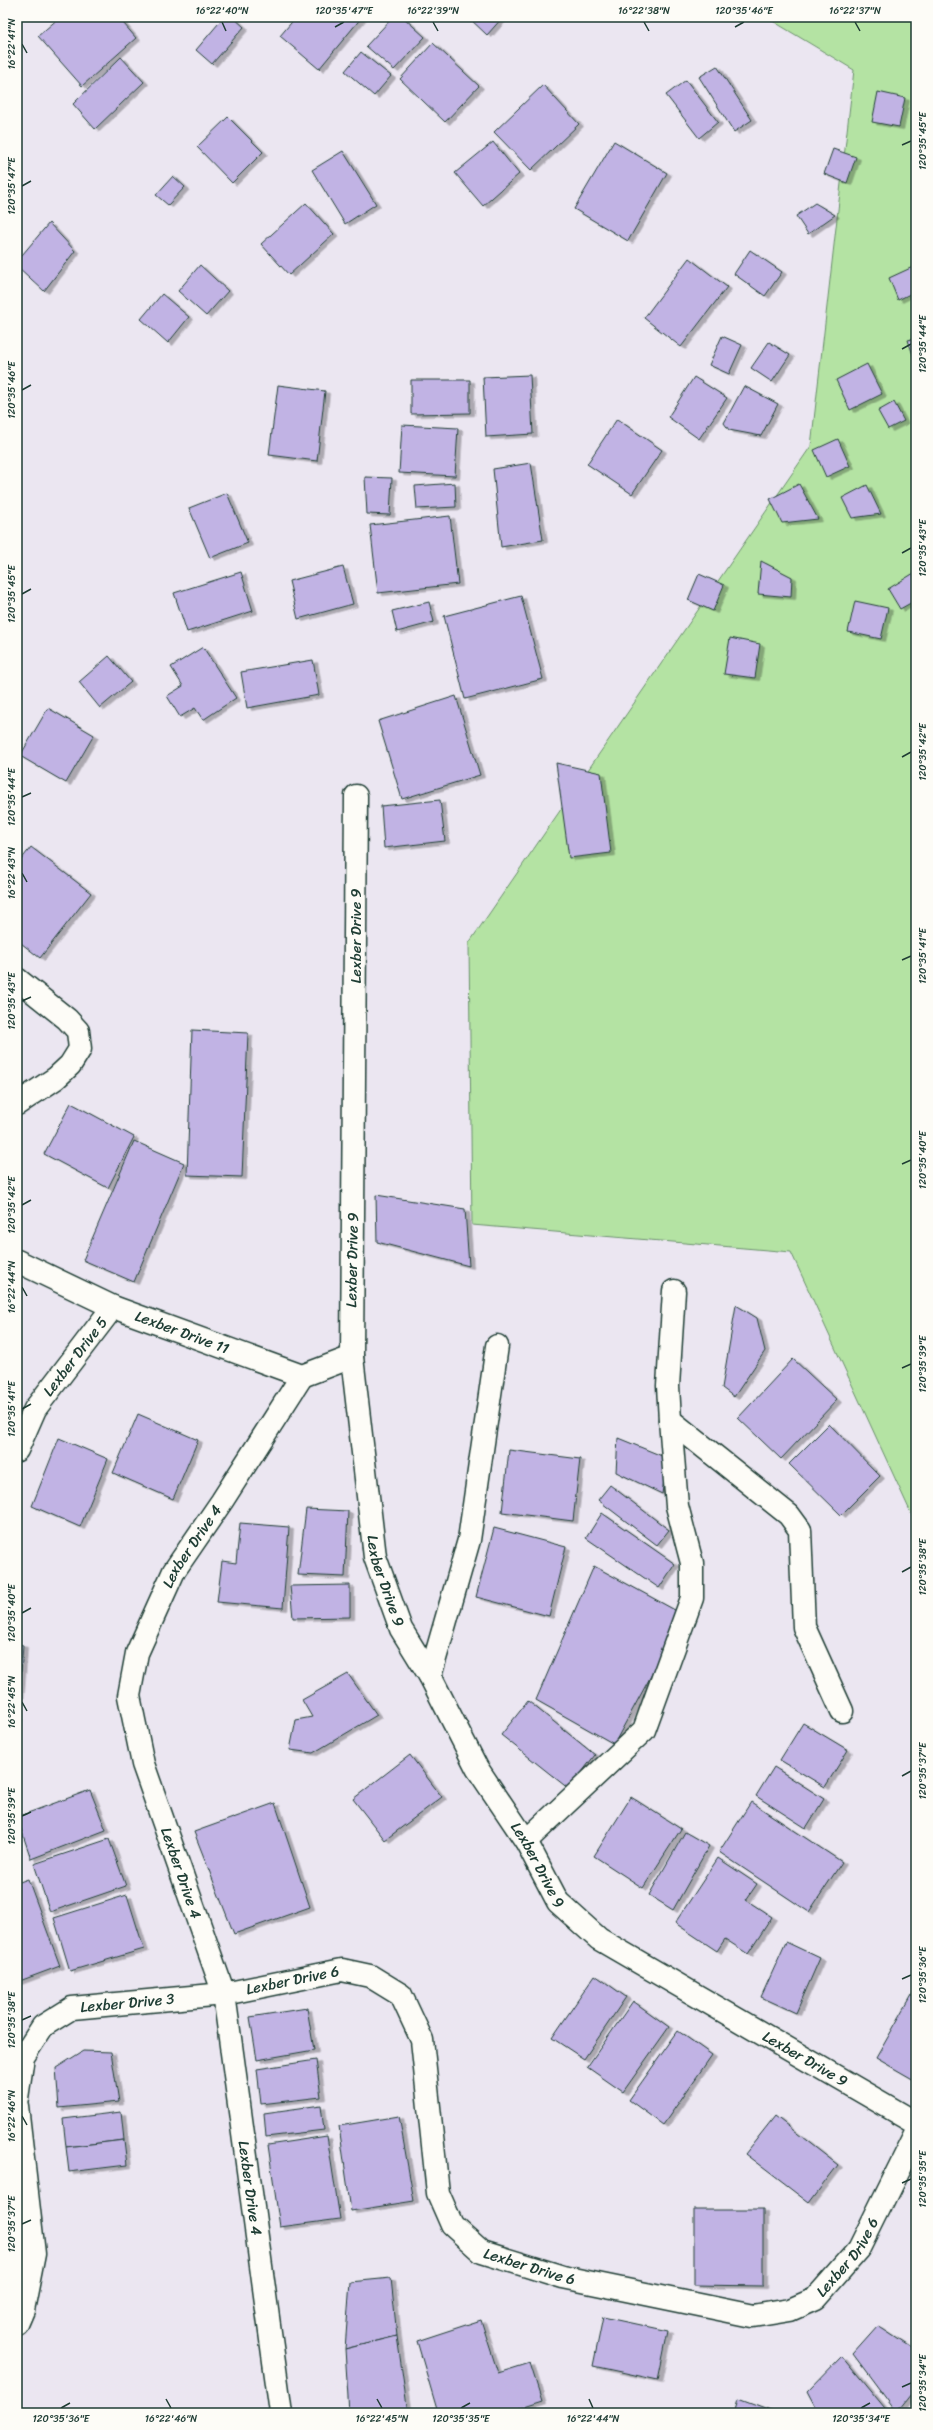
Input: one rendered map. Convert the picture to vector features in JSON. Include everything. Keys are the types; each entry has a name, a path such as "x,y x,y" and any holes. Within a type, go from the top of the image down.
{"street":[{"name":"Lexber Drive 9","path":"356,796 352,1357 375,1557 401,1629 430,1676 477,1768 526,1841 558,1902 599,1939 916,2123"},
{"path":"17,979 67,1019 78,1031 80,1049 70,1065 56,1078 17,1104"},
{"name":"Lexber Drive 11","path":"17,1261 113,1307 302,1376"},
{"path":"526,1841 644,1730 692,1598 692,1563 677,1506 668,1386 674,1291"},
{"name":"Lexber Drive 5","path":"17,1450 35,1409 113,1307"},
{"path":"430,1676 469,1540 497,1346"},
{"path":"302,1376 352,1357"},
{"name":"Lexber Drive 4","path":"281,2413 224,1994 143,1764 129,1696 137,1652 174,1571 222,1501 302,1376"},
{"path":"670,1420 789,1515 800,1530 804,1627 842,1711"},
{"name":"Lexber Drive 6","path":"224,1994 342,1970 370,1976 401,1995 422,2040 438,2192 452,2225 482,2252 563,2277 745,2315 753,2316 790,2310 815,2299 859,2249 916,2134"},
{"name":"Lexber Drive 3","path":"17,2098 22,2057 43,2026 72,2008 224,1994"},
{"path":"17,2106 34,2254 23,2310 17,2324"}],"green space":[{"path":"766,17 916,17 916,1524 791,1252 472,1225 469,943 811,446 854,70"}],"building":[{"path":"60,17 118,17 136,38 82,86 38,36"},
{"path":"224,17 233,17 244,27 212,64 196,50"},
{"path":"296,17 362,17 319,69 280,36"},
{"path":"393,17 403,17 425,37 394,70 366,46"},
{"path":"468,17 503,17 487,35"},
{"path":"433,43 479,86 445,122 400,79"},
{"path":"361,52 391,76 374,96 345,71"},
{"path":"121,57 144,82 95,129 73,104"},
{"path":"717,66 752,120 734,132 699,77"},
{"path":"686,80 718,122 699,138 666,95"},
{"path":"543,85 579,124 531,170 494,132"},
{"path":"878,92 905,98 899,127 872,122"},
{"path":"228,117 263,152 232,183 197,147"},
{"path":"614,141 667,173 628,241 574,209"},
{"path":"493,142 519,174 483,206 455,173"},
{"path":"833,149 856,157 847,183 824,174"},
{"path":"343,151 376,204 345,224 312,170"},
{"path":"173,176 185,187 168,205 156,195"},
{"path":"306,203 334,234 289,275 261,244"},
{"path":"815,203 835,215 808,234 796,216"},
{"path":"49,223 75,251 44,291 17,266 17,261"},
{"path":"750,250 782,272 765,296 734,274"},
{"path":"689,258 727,287 681,347 644,318"},
{"path":"200,265 228,291 206,316 178,291"},
{"path":"915,266 916,291 898,300 889,278"},
{"path":"162,294 189,317 168,343 141,319"},
{"path":"722,336 742,345 729,374 709,365"},
{"path":"916,338 916,358 914,358 908,340"},
{"path":"769,342 790,355 772,382 751,368"},
{"path":"867,364 882,394 850,410 836,380"},
{"path":"530,375 533,434 486,437 483,377"},
{"path":"694,377 727,398 699,439 668,417"},
{"path":"411,380 470,380 470,413 411,414"},
{"path":"278,385 325,391 317,461 269,455"},
{"path":"744,386 778,404 761,436 729,430 724,423"},
{"path":"894,402 904,421 888,429 878,411"},
{"path":"617,419 662,450 632,494 587,464"},
{"path":"402,425 458,428 455,476 399,473"},
{"path":"838,439 850,466 826,477 814,450"},
{"path":"531,463 543,540 501,547 493,469"},
{"path":"365,477 392,478 390,515 367,514"},
{"path":"455,483 456,507 417,509 415,486"},
{"path":"799,484 818,519 782,523 770,499"},
{"path":"867,485 881,514 852,518 842,498"},
{"path":"227,493 248,543 210,558 189,508"},
{"path":"450,516 458,584 378,593 370,525"},
{"path":"761,561 792,577 791,597 758,594"},
{"path":"343,567 353,604 298,619 289,581"},
{"path":"241,572 253,611 187,632 174,593"},
{"path":"914,573 916,600 900,609 888,589"},
{"path":"699,574 724,585 713,611 688,600"},
{"path":"521,596 543,679 465,699 444,616"},
{"path":"855,601 888,608 881,639 848,632"},
{"path":"429,602 434,622 397,632 392,611"},
{"path":"730,638 760,644 755,678 724,674"},
{"path":"203,647 236,698 203,720 195,708 180,717 167,696 183,686 171,667"},
{"path":"109,656 131,682 100,708 79,682"},
{"path":"313,660 319,695 247,708 241,672"},
{"path":"456,696 480,775 402,799 378,721"},
{"path":"48,708 94,735 66,783 20,756"},
{"path":"556,763 601,773 611,853 569,858"},
{"path":"440,800 445,841 384,848 381,806"},
{"path":"31,847 91,893 40,958 17,940 17,865"},
{"path":"192,1030 248,1033 242,1177 187,1175"},
{"path":"71,1103 134,1137 108,1188 44,1154"},
{"path":"134,1141 184,1163 134,1282 83,1260"},
{"path":"376,1195 465,1209 469,1266 377,1242"},
{"path":"736,1305 757,1318 765,1351 734,1397 722,1388"},
{"path":"793,1359 837,1400 781,1459 738,1418"},
{"path":"138,1414 198,1440 173,1499 113,1473"},
{"path":"829,1424 880,1476 841,1515 789,1464"},
{"path":"59,1438 108,1459 80,1527 32,1506"},
{"path":"618,1438 667,1458 662,1494 616,1472"},
{"path":"509,1450 580,1459 573,1521 502,1512"},
{"path":"610,1485 669,1530 657,1545 598,1500"},
{"path":"306,1509 348,1511 345,1577 298,1575"},
{"path":"602,1513 675,1564 659,1588 586,1538"},
{"path":"240,1523 289,1527 283,1608 217,1602 222,1561 236,1563"},
{"path":"494,1528 566,1547 549,1616 476,1597"},
{"path":"594,1566 684,1615 614,1744 536,1700"},
{"path":"350,1585 350,1617 293,1618 290,1586"},
{"path":"17,1644 23,1645 17,1728"},
{"path":"348,1674 377,1715 313,1753 290,1750 296,1720 312,1717 302,1700"},
{"path":"528,1701 595,1755 569,1789 501,1735"},
{"path":"803,1723 848,1750 825,1787 780,1760"},
{"path":"410,1755 442,1797 385,1840 353,1799"},
{"path":"774,1767 824,1799 806,1828 756,1796"},
{"path":"90,1790 106,1830 31,1859 17,1817"},
{"path":"631,1797 681,1829 643,1888 594,1856"},
{"path":"751,1802 842,1862 809,1912 719,1852"},
{"path":"275,1803 310,1907 234,1934 194,1832"},
{"path":"685,1832 709,1846 673,1910 649,1895"},
{"path":"109,1839 126,1886 50,1912 34,1864"},
{"path":"718,1858 757,1884 746,1900 772,1917 748,1954 725,1939 717,1951 675,1923"},
{"path":"28,1879 60,1966 17,1982 17,1883"},
{"path":"127,1895 144,1949 70,1971 54,1918"},
{"path":"786,1942 820,1958 796,2013 761,1997"},
{"path":"595,1975 626,1997 584,2059 552,2038"},
{"path":"916,1988 916,2081 876,2058"},
{"path":"633,2001 669,2027 623,2092 587,2067"},
{"path":"307,2008 314,2050 257,2060 250,2017"},
{"path":"678,2031 712,2055 663,2125 629,2100"},
{"path":"83,2051 111,2052 119,2102 59,2108 56,2068"},
{"path":"316,2060 321,2097 261,2104 257,2069"},
{"path":"321,2105 324,2130 266,2137 264,2113"},
{"path":"121,2112 124,2140 66,2147 63,2119"},
{"path":"399,2116 414,2201 351,2211 339,2126"},
{"path":"775,2116 838,2165 809,2203 745,2154"},
{"path":"327,2136 340,2219 280,2227 268,2145"},
{"path":"124,2140 127,2165 69,2172 66,2147"},
{"path":"694,2210 763,2210 763,2286 694,2285"},
{"path":"391,2278 397,2336 345,2349 350,2282"},
{"path":"603,2317 668,2331 658,2380 593,2366"},
{"path":"481,2320 498,2373 530,2363 542,2401 505,2413 438,2413 417,2341"},
{"path":"878,2326 916,2351 916,2389 897,2413 853,2354"},
{"path":"397,2336 408,2413 349,2413 345,2349"},
{"path":"842,2356 889,2413 818,2413 807,2392"},
{"path":"738,2399 776,2413 734,2413"}]}
